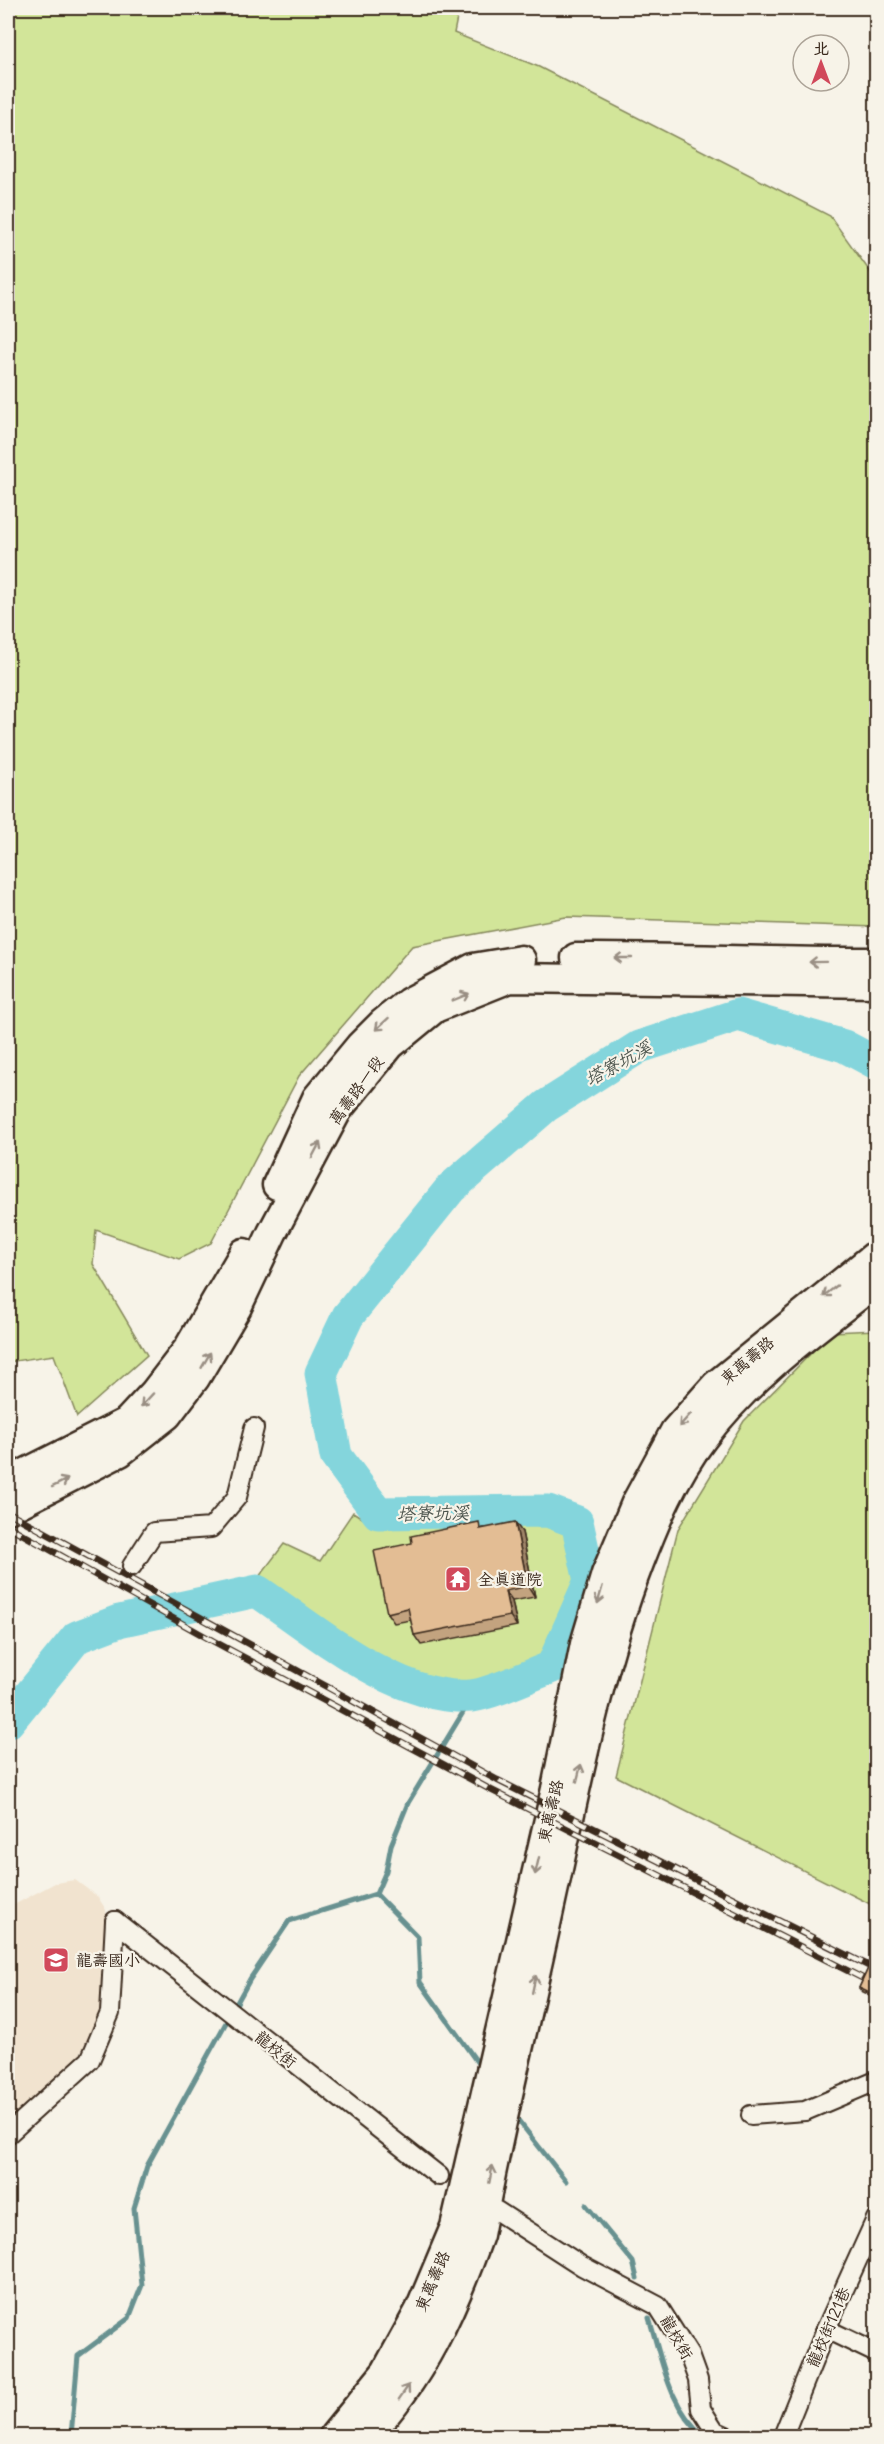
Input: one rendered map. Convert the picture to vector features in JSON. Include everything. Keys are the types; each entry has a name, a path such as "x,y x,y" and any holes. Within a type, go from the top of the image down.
{"main road":[{"name":"萬壽路一段","path":"8,1482 128,1422 154,1393 188,1349 253,1238 317,1098 360,1046 409,1002 474,968 530,958 685,957 801,963 876,962"},
{"name":"萬壽路一段","path":"8,1509 120,1452 167,1415 195,1378 237,1307 272,1233 338,1109 390,1045 435,1008 510,978 876,983"},
{"name":"東萬壽路","path":"366,2436 390,2412 428,2357 457,2297 479,2235 564,1833 597,1647 606,1574 636,1503 675,1431 716,1385 876,1255"},
{"name":"東萬壽路","path":"334,2436 386,2372 420,2310 455,2227 556,1789 597,1647 637,1569 671,1487 701,1440 733,1402 778,1358 876,1282"}],"street":[{"path":"132,1566 154,1532 211,1528 237,1497 254,1428"},
{"name":"龍校街","path":"8,2134 90,2060 110,2013 115,1921 439,2176"},
{"path":"751,2115 805,2111 876,2081"},
{"name":"龍校街","path":"497,2211 582,2266 658,2306 689,2355 698,2380 701,2409 715,2431 726,2436"},
{"name":"龍校街121巷","path":"783,2436 826,2329 876,2220"},
{"path":"826,2329 876,2353"}],"shaded area":[{"name":"龍壽國小","path":"75,1880 98,1897 106,1910 104,2010 78,2058 8,2124 8,1908 55,1883"}],"green space":[{"path":"8,8 459,8 454,33 539,67 830,216 876,280 876,927 566,917 412,946 299,1076 211,1243 179,1259 96,1230 93,1264 147,1355 77,1417 54,1355 8,1362"},
{"path":"876,1330 876,1907 616,1776 678,1529 744,1421 832,1332"},
{"path":"353,1512 373,1525 538,1522 569,1531 580,1578 550,1656 482,1683 449,1688 389,1669 255,1582 284,1544 320,1561"}],"building":[{"name":"全真道院","path":"479,1522 480,1529 515,1522 528,1586 505,1591 510,1616 414,1635 408,1608 387,1613 374,1551 412,1543 411,1536"},
{"path":"876,1951 876,1996 859,1988"}],"waterway":[{"name":"塔寮坑溪","path":"8,1722 77,1637 119,1621 257,1591 331,1643 387,1676 415,1688 444,1695 479,1695 552,1667 590,1581 577,1522 548,1511 378,1513 336,1456 321,1373 348,1316 451,1188 546,1106 639,1047 738,1015 844,1046 876,1063"},
{"path":"71,2436 78,2356 129,2318 142,2285 134,2208 147,2166 250,1979 289,1921 376,1894 386,1871 391,1845 408,1803 473,1696"},
{"path":"376,1894 418,1937 420,1982 477,2062"},
{"path":"514,2115 566,2181"},
{"path":"586,2205 633,2262 637,2278"},
{"path":"649,2318 668,2382 682,2412 704,2436"}],"railway":[{"path":"8,1512 497,1780 875,1969"},
{"path":"8,1526 215,1642 491,1790 868,1981"}],"place":[{"name":"全真道院","path":"458,1579"},
{"name":"龍壽國小","path":"56,1960"}]}
